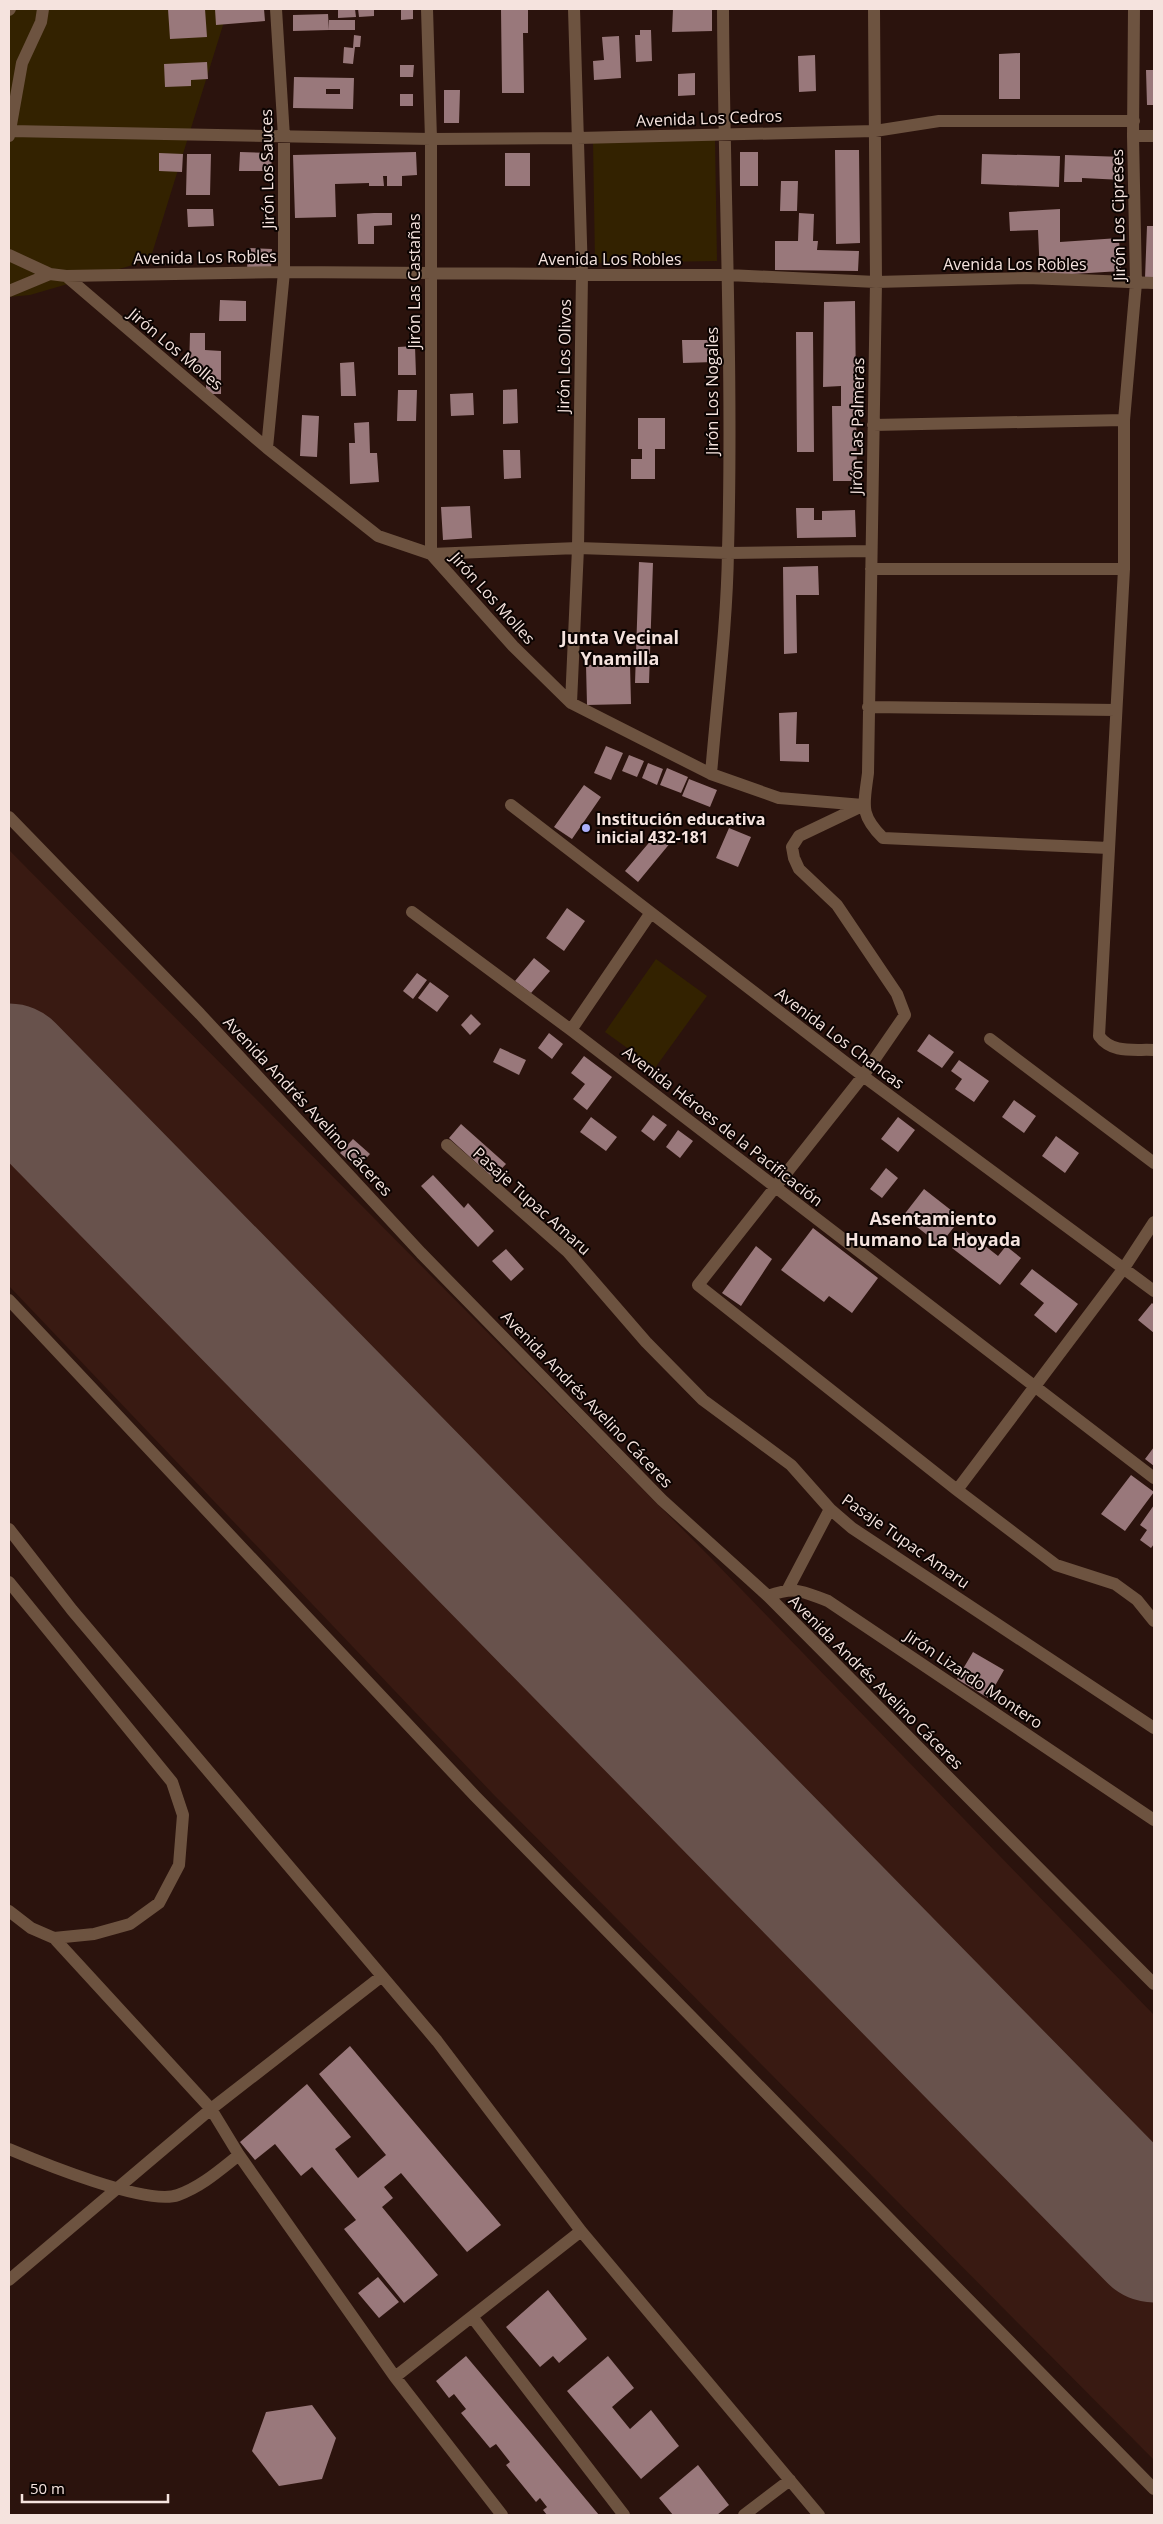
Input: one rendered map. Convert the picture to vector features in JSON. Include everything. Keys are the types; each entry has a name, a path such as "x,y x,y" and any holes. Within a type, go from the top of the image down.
{"street":[{"path":"9,133 22,63 41,22 43,9"},
{"name":"Jirón Los Sauces","path":"267,448 284,272 284,137 276,9"},
{"name":"Jirón Las Castañas","path":"427,9 431,139 431,554"},
{"name":"Jirón Los Olivos","path":"571,703 578,548 582,275 574,9"},
{"name":"Jirón Los Nogales","path":"711,774 728,552 728,275 723,9"},
{"name":"Jirón Las Palmeras","path":"874,9 876,282 868,773 864,805 869,823 883,838 1109,848"},
{"name":"Jirón Los Cipreses","path":"1134,9 1133,136 1136,283 1124,420 1124,569 1099,1036 1106,1045 1115,1049 1154,1050"},
{"name":"Avenida Los Cedros","path":"9,133 431,139 578,138 724,132 874,130 939,121 1134,121"},
{"path":"1133,136 1154,136"},
{"path":"9,255 50,274"},
{"name":"Avenida Los Robles","path":"50,274 66,276 284,272 431,275 728,275 876,282 1027,278 1154,283"},
{"path":"9,290 50,274"},
{"name":"Jirón Los Molles","path":"66,276 267,448 378,536 431,554 513,646 571,703 711,774 778,798 864,805"},
{"path":"873,425 1124,420"},
{"path":"431,554 578,548 728,552 871,551"},
{"path":"871,569 1124,569"},
{"path":"868,707 1116,710"},
{"name":"Avenida Los Chancas","path":"511,805 650,914 863,1076 1154,1291"},
{"path":"864,805 798,836 792,847 794,858 799,869 837,905 903,1005 905,1015 863,1076 698,1285 957,1490 1056,1564 1115,1584 1137,1600 1154,1621"},
{"name":"Avenida Andrés Avelino Cáceres","path":"11,819 200,1014 421,1252 662,1500 768,1596 1154,1984"},
{"name":"Avenida Héroes de la Pacificación","path":"412,912 571,1030 1154,1478"},
{"path":"571,1030 650,914"},
{"path":"990,1038 1154,1163"},
{"name":"Pasaje Tupac Amaru","path":"447,1145 568,1252 646,1342 703,1400 791,1465 830,1509 852,1528 1154,1728"},
{"path":"957,1490 1034,1385 1124,1268 1154,1222"},
{"path":"9,1300 475,1796 1154,2489"},
{"path":"768,1596 788,1589 830,1509"},
{"path":"9,1529 72,1610 437,2041 581,2231 820,2515"},
{"path":"9,1582 172,1782 183,1815 179,1865 159,1904 130,1924 94,1934 54,1938"},
{"name":"Jirón Lizardo Montero","path":"788,1589 799,1590 828,1601 850,1614 1154,1820"},
{"path":"9,1911 32,1928 54,1938 211,2109 239,2155 395,2377 502,2515"},
{"path":"9,2280 211,2109 382,1976"},
{"path":"9,2149 53,2167 148,2197 177,2196 204,2183 239,2155"},
{"path":"395,2377 473,2318 581,2231"},
{"path":"473,2318 624,2515"},
{"path":"744,2515 790,2480"}],"shaded area":[{"path":"9,9 228,9 150,260 30,295 9,297"},
{"path":"715,139 717,261 595,263 593,141"},
{"path":"9,850 709,1556 1154,2015 1154,2460 494,1795 9,1286"},
{"path":"656,959 707,996 655,1068 605,1032"}],"building":[{"path":"168,9 205,9 207,37 170,39"},
{"path":"215,9 264,9 265,21 216,25"},
{"path":"338,9 355,9 356,17 338,18"},
{"path":"358,9 374,9 374,16 359,17"},
{"path":"401,9 413,9 413,19 401,20"},
{"path":"501,9 528,9 528,33 523,33 524,93 502,93"},
{"path":"673,9 712,9 712,31 672,32"},
{"path":"328,14 329,30 293,31 293,15"},
{"path":"329,20 355,20 355,30 329,30"},
{"path":"640,30 651,30 652,61 636,62 635,35 640,35"},
{"path":"354,35 361,36 360,47 355,47 353,64 343,63 344,47 353,48"},
{"path":"619,36 621,78 594,80 593,61 604,60 602,37"},
{"path":"1020,53 1020,99 999,99 999,54"},
{"path":"815,55 816,91 799,92 798,56"},
{"path":"207,62 208,79 191,80 191,86 165,87 164,64"},
{"path":"400,65 414,65 413,77 400,77"},
{"path":"1146,70 1154,70 1154,105 1147,105"},
{"path":"695,73 695,95 678,96 678,74"},
{"path":"294,77 354,78 353,109 293,108","holes":["326,89 340,89 340,94 326,94"]},
{"path":"444,90 460,90 459,123 444,123"},
{"path":"400,94 413,94 413,106 400,106"},
{"path":"835,150 859,150 860,243 836,244"},
{"path":"240,152 272,153 271,171 239,171"},
{"path":"416,152 417,175 402,176 402,186 387,186 387,176 383,176 384,186 369,186 369,183 335,184 336,217 295,218 293,155"},
{"path":"740,152 758,152 758,186 740,186"},
{"path":"159,153 183,154 182,172 159,171"},
{"path":"505,153 530,153 530,186 505,186"},
{"path":"187,154 211,154 210,195 186,195"},
{"path":"982,154 1060,156 1059,187 981,184"},
{"path":"1065,155 1124,157 1123,180 1082,178 1082,182 1064,182"},
{"path":"781,181 798,181 797,211 780,211"},
{"path":"187,209 213,209 214,226 188,227"},
{"path":"1060,209 1060,242 1119,238 1121,271 1040,276 1038,230 1010,231 1009,212"},
{"path":"392,213 392,225 374,226 374,244 358,244 357,214"},
{"path":"799,213 814,214 813,241 818,241 817,250 859,251 858,271 775,270 775,241 798,241"},
{"path":"1147,226 1154,226 1154,278 1145,278"},
{"path":"248,248 272,249 271,271 247,271"},
{"path":"220,300 246,301 246,321 219,321"},
{"path":"855,301 857,481 833,481 832,406 841,406 841,386 823,387 824,302"},
{"path":"796,332 813,332 814,452 797,452"},
{"path":"190,333 205,333 205,350 221,351 221,394 206,394 206,370 189,370"},
{"path":"682,340 714,340 714,362 683,363"},
{"path":"415,346 416,375 398,375 398,347"},
{"path":"354,362 356,396 341,396 340,363"},
{"path":"517,389 518,423 503,424 503,390"},
{"path":"398,390 417,390 416,421 397,421"},
{"path":"473,393 474,415 451,416 450,394"},
{"path":"302,415 319,416 317,457 300,456"},
{"path":"638,418 665,418 665,449 655,449 655,479 631,479 631,459 642,459 642,449 638,449"},
{"path":"369,422 370,453 377,453 379,482 350,484 349,443 355,443 354,423"},
{"path":"503,450 520,450 521,478 504,479"},
{"path":"470,506 472,538 443,540 441,507"},
{"path":"796,508 814,508 814,520 822,520 822,511 855,510 856,537 797,538"},
{"path":"639,562 653,563 649,683 635,683"},
{"path":"818,566 819,595 796,595 797,653 784,654 783,567"},
{"path":"630,664 631,704 587,705 586,665"},
{"path":"797,712 796,744 809,744 809,762 780,761 779,713"},
{"path":"606,746 623,753 611,780 594,773"},
{"path":"629,755 644,761 637,777 622,771"},
{"path":"648,763 663,769 657,785 642,778"},
{"path":"667,768 688,777 681,793 660,785"},
{"path":"689,779 717,790 710,807 682,796"},
{"path":"584,785 601,797 572,839 554,827"},
{"path":"729,828 751,837 738,867 716,858"},
{"path":"658,832 671,842 638,882 625,871"},
{"path":"567,908 585,921 564,951 546,938"},
{"path":"534,958 550,971 531,993 515,981"},
{"path":"417,973 427,980 413,999 403,991"},
{"path":"430,982 449,996 437,1012 418,998"},
{"path":"471,1014 481,1024 470,1035 461,1025"},
{"path":"549,1033 563,1044 552,1059 538,1048"},
{"path":"929,1034 954,1052 942,1068 917,1051"},
{"path":"500,1048 526,1060 519,1075 493,1062"},
{"path":"584,1056 612,1077 587,1110 573,1099 585,1084 571,1073"},
{"path":"959,1060 989,1081 974,1102 955,1089 962,1079 951,1071"},
{"path":"1014,1100 1036,1116 1024,1133 1002,1117"},
{"path":"653,1115 667,1125 654,1141 641,1131"},
{"path":"591,1117 617,1137 606,1151 580,1132"},
{"path":"898,1117 915,1130 898,1152 881,1139"},
{"path":"461,1124 506,1164 493,1178 449,1138"},
{"path":"678,1130 693,1141 680,1158 666,1147"},
{"path":"1056,1136 1079,1153 1065,1173 1042,1156"},
{"path":"353,1139 370,1154 357,1168 340,1153"},
{"path":"886,1168 898,1178 882,1198 870,1189"},
{"path":"433,1175 464,1208 468,1203 494,1231 478,1247 421,1186"},
{"path":"924,1189 961,1218 940,1245 903,1216"},
{"path":"813,1228 878,1278 852,1313 829,1296 824,1302 781,1270"},
{"path":"966,1231 998,1256 1006,1246 1021,1258 1000,1285 952,1248"},
{"path":"756,1246 772,1259 741,1306 722,1293"},
{"path":"506,1249 524,1269 511,1281 492,1261"},
{"path":"1032,1269 1078,1304 1056,1333 1034,1315 1044,1303 1020,1284"},
{"path":"1152,1303 1154,1305 1154,1333 1138,1320"},
{"path":"1154,1447 1154,1466 1145,1459"},
{"path":"1131,1475 1154,1492 1125,1531 1101,1514"},
{"path":"1154,1505 1154,1544 1151,1548 1140,1540 1147,1530 1140,1525"},
{"path":"973,1652 1004,1670 988,1698 957,1679"},
{"path":"350,2046 501,2225 467,2252 401,2173 384,2187 393,2198 382,2207 438,2275 404,2303 344,2229 356,2220 312,2167 301,2176 275,2144 255,2160 240,2142 307,2084 351,2137 335,2149 358,2178 386,2155 319,2074"},
{"path":"378,2277 399,2302 379,2318 358,2293"},
{"path":"548,2290 587,2339 559,2363 553,2356 540,2367 506,2327"},
{"path":"466,2356 599,2515 547,2515 543,2510 547,2507 540,2498 536,2502 506,2465 510,2462 496,2444 490,2448 461,2413 466,2409 454,2394 449,2398 436,2381"},
{"path":"608,2356 634,2388 612,2407 630,2429 651,2410 679,2446 641,2479 567,2391"},
{"path":"312,2405 336,2438 322,2479 279,2486 252,2451 266,2412"},
{"path":"698,2465 729,2505 717,2515 673,2515 659,2498"}],"runway":[{"path":"9,1069 1154,2237"}],"place":[{"name":"Institución educativa inicial 432-181","path":"586,828"}],"district":[{"name":"Junta Vecinal Ynamilla","path":"620,648"},
{"name":"Asentamiento Humano La Hoyada","path":"933,1229"}]}
